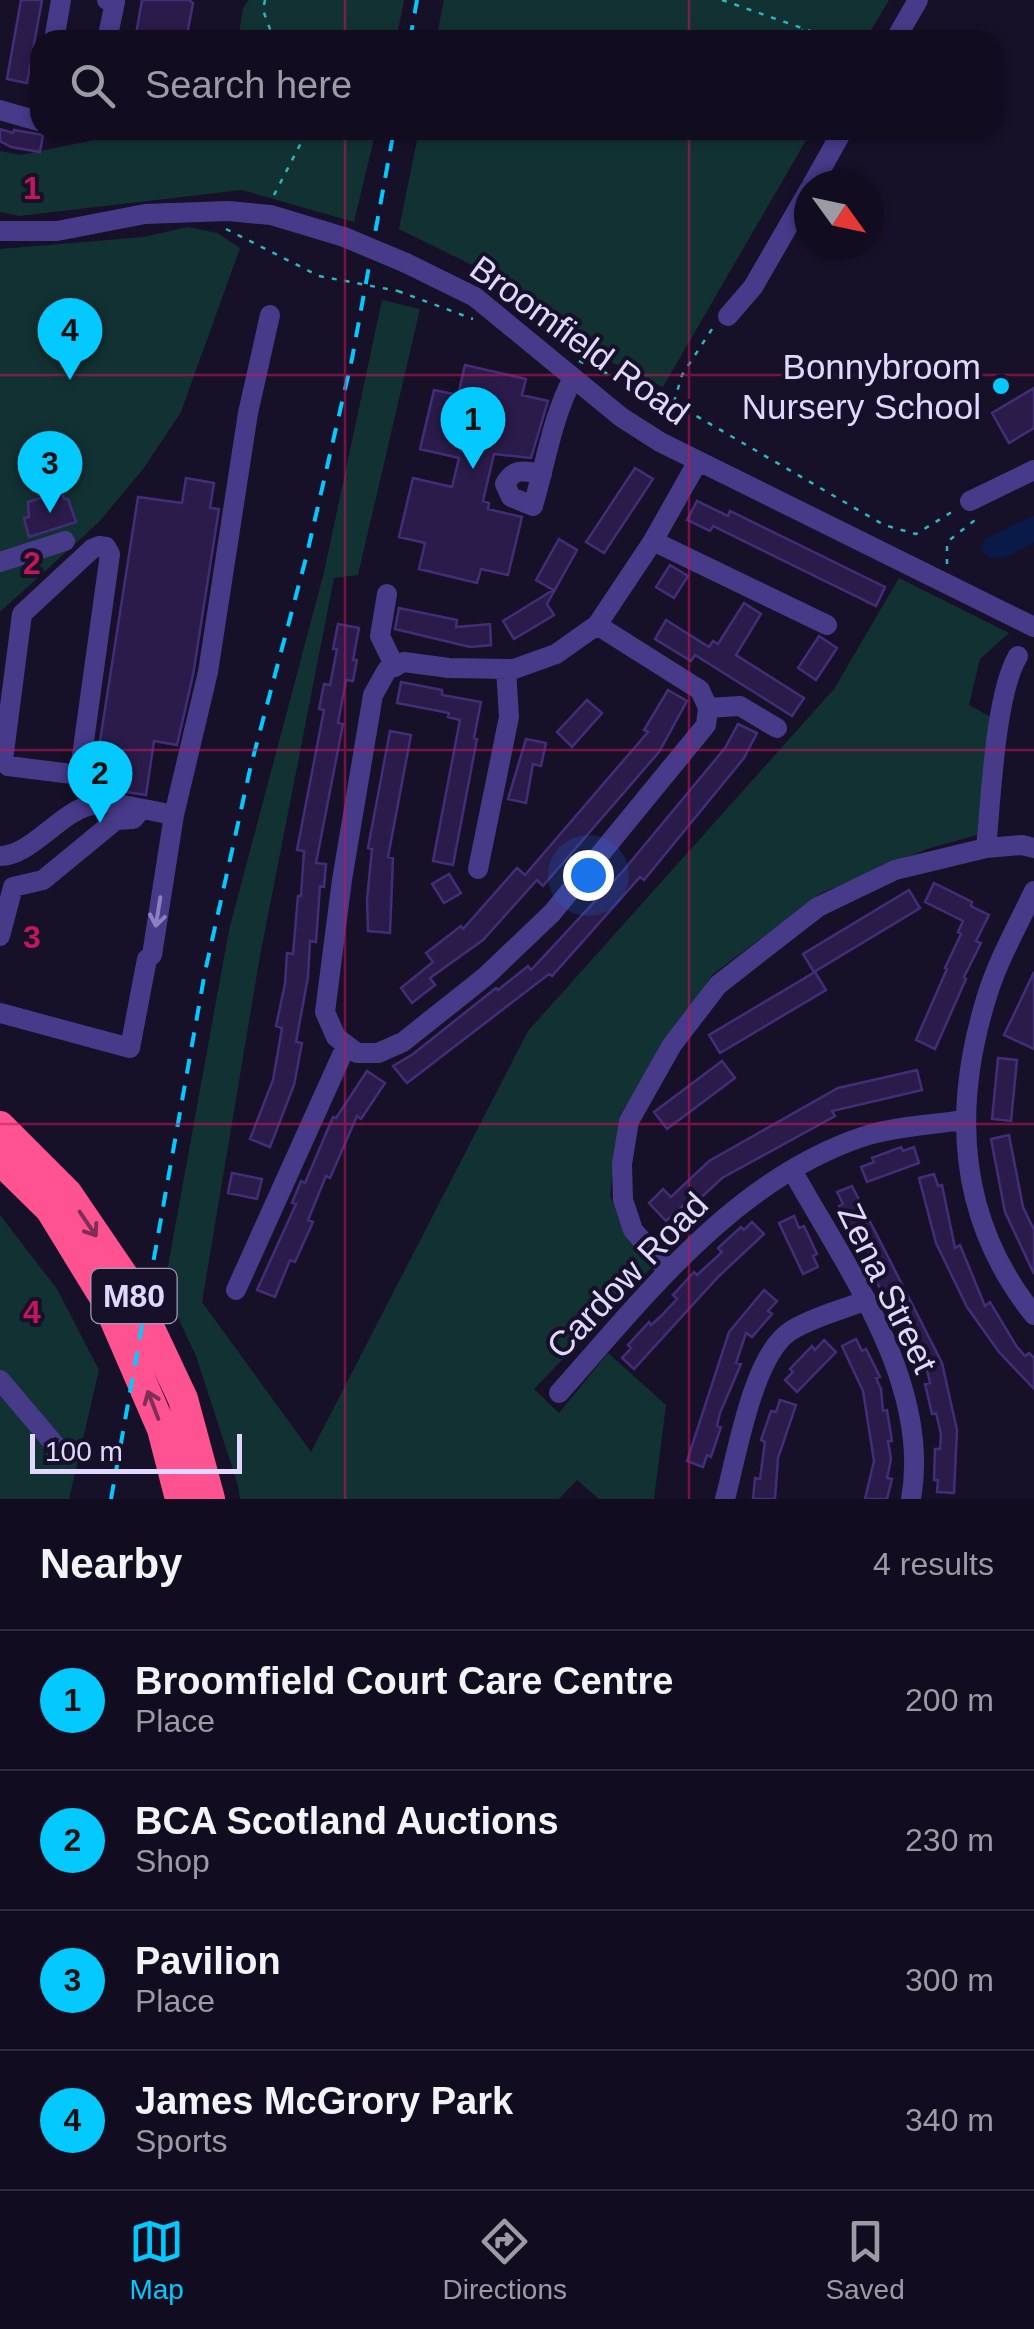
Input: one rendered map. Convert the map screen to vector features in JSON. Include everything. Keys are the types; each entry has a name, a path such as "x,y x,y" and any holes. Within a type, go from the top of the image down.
{"highway":[{"name":"M80","path":"0,1126 68,1193 129,1284 183,1400 210,1499"},
{"name":"M80","path":"0,1160 50,1209 107,1302 162,1429 180,1499"}],"street":[{"path":"56,30 61,0"},
{"path":"106,0 115,2 109,30"},
{"path":"901,30 918,0"},
{"path":"0,110 30,119"},
{"path":"820,170 838,140"},
{"name":"Broomfield Road","path":"0,231 56,230 144,214 228,211 265,215 344,237 475,297 621,417 697,463 1034,627"},
{"path":"728,316 753,287 794,215"},
{"path":"0,1013 130,1048 152,955 174,815 208,672 248,414 270,316"},
{"path":"542,474 518,470 510,474 505,484 511,496 533,506 542,474 556,413 570,374"},
{"path":"598,625 700,690 708,708 706,725 552,914 486,976 402,1042 378,1053 357,1053 336,1037 325,1012 372,695 387,670 404,662 514,670 556,654 598,625 654,541 697,463"},
{"path":"973,499 1034,470"},
{"path":"0,562 65,541"},
{"path":"654,541 827,626"},
{"path":"106,547 110,554 78,774 8,766 2,760 5,702 22,614 92,550 106,547"},
{"path":"387,594 380,636 395,667"},
{"path":"986,848 1001,714 1009,670 1018,656"},
{"path":"478,870 509,718 506,669"},
{"path":"708,708 740,706 778,728"},
{"path":"0,856 19,850 84,807 98,804 174,815"},
{"path":"0,936 12,887 43,880 116,820 133,819 141,810"},
{"path":"668,1271 633,1230 622,1200 622,1164 629,1121 672,1045 718,985 818,907 896,870 986,848 1034,848"},
{"path":"1034,891 988,992 972,1053 963,1120 973,1193 995,1252 1034,1314"},
{"path":"236,1290 346,1046"},
{"name":"Cardow Road","path":"559,1392 668,1271 725,1218 792,1170 866,1136 963,1120"},
{"name":"Zena Street","path":"792,1170 892,1355 904,1390 914,1460 911,1499"},
{"path":"725,1499 760,1371 773,1348 791,1330 864,1301"},
{"path":"0,1380 60,1452"}],"path":[{"path":"265,0 263,10 270,30"},
{"path":"722,0 806,30"},
{"path":"265,215 302,140"},
{"path":"194,214 318,276 398,291 471,318"},
{"path":"674,404 682,375 721,315 728,316"},
{"path":"570,374 581,359 674,404 884,524 916,534 973,499 974,520 947,542 948,585"}],"green space":[{"path":"249,0 404,0 398,30 240,30 243,8"},
{"path":"444,0 889,0 871,30 438,30"},
{"path":"94,140 374,140 354,222 242,190 19,216 0,212 0,151 21,155"},
{"path":"417,140 806,140 663,387 584,349 542,311 484,271 399,229"},
{"path":"188,227 217,233 240,248 181,412 143,469 99,522 0,612 0,249 143,237"},
{"path":"382,300 420,309 358,575 334,578 260,956 202,1302 311,1452 528,1031 834,689 899,578 1009,633 980,659 969,705 991,717 977,835 927,849 821,893 712,975 620,1115 610,1195 625,1236 651,1268 534,1389 559,1413 608,1353 666,1405 654,1499 599,1499 577,1480 559,1499 240,1499 196,1356 164,1288 229,930 324,572"},
{"path":"0,1215 57,1289 99,1370 69,1499 0,1499"}],"water":[{"path":"1034,515 1034,542 1000,558 981,550 985,539"}],"building":[{"path":"21,0 42,0 37,30 30,30 27,83 7,79"},
{"path":"142,0 193,3 188,30 137,30"},
{"path":"0,129 30,133 30,140 42,140 40,152 0,141"},
{"path":"465,365 526,379 522,395 548,401 531,458 494,454 483,501 489,503 488,509 522,517 508,575 481,569 477,583 419,569 425,543 399,537 413,478 452,487 459,458 420,449 434,390 458,395"},
{"path":"1034,388 1034,428 1009,443 992,413"},
{"path":"635,468 653,479 604,553 586,542"},
{"path":"186,478 214,483 210,508 219,509 193,675 177,745 154,741 146,795 113,790 118,757 98,754 138,497 182,503"},
{"path":"62,492 76,522 29,537 24,518 29,517 28,502"},
{"path":"697,501 728,516 730,511 885,587 876,606 713,526 710,531 687,520"},
{"path":"559,539 577,550 547,604 554,615 514,639 503,621 553,590 536,580"},
{"path":"670,565 688,576 674,598 656,587"},
{"path":"744,603 761,614 736,655 804,698 792,716 695,655 691,661 655,639 666,620 709,647 713,641 718,644"},
{"path":"399,608 457,620 456,627 490,624 491,645 470,647 395,629"},
{"path":"338,624 359,628 353,660 357,660 353,681 346,680 338,723 343,724 316,863 326,864 324,887 320,886 316,942 310,941 296,1042 302,1043 294,1085 270,1147 250,1139 273,1080 282,1028 276,1026 287,953 293,954 301,896 304,851 297,850 324,710 319,709 324,684 330,685"},
{"path":"819,636 837,648 816,680 798,668"},
{"path":"401,682 481,702 453,865 433,861 460,720 448,717 449,713 397,703"},
{"path":"668,690 687,701 659,752 543,886 537,880 483,940 430,978 435,985 412,1003 401,988 433,962 426,953 461,926 463,929 517,868 525,875 648,732 644,730"},
{"path":"587,700 602,713 572,747 557,732"},
{"path":"738,724 757,733 744,758 644,880 640,877 552,976 549,974 407,1083 393,1066 496,988 528,966 531,970 623,871 725,748"},
{"path":"390,731 411,735 388,857 393,858 390,933 368,931 367,900 372,849 368,848"},
{"path":"526,739 546,743 541,766 533,764 526,803 508,799"},
{"path":"449,874 461,893 444,903 432,884"},
{"path":"934,883 989,915 976,941 981,943 935,1049 916,1040 963,921 925,902"},
{"path":"909,890 920,908 814,972 803,954"},
{"path":"815,972 826,990 720,1053 709,1035"},
{"path":"1034,972 1034,1049 1004,1035"},
{"path":"998,1058 1017,1060 1011,1121 992,1119"},
{"path":"722,1061 735,1078 667,1129 654,1112"},
{"path":"917,1070 922,1090 832,1111 835,1116 722,1178 690,1208 685,1204 666,1221 649,1203 663,1189 671,1197 709,1161 838,1088"},
{"path":"367,1071 385,1083 361,1119 357,1116 330,1178 326,1176 308,1220 313,1222 295,1262 290,1260 275,1297 257,1290 296,1204 292,1203 301,1181 305,1183 333,1117 336,1118"},
{"path":"1009,1135 1023,1207 1034,1230 1034,1274 1005,1212 991,1139"},
{"path":"901,1147 903,1151 914,1147 919,1163 867,1182 861,1167 874,1162 872,1158"},
{"path":"232,1173 262,1179 257,1199 228,1193"},
{"path":"934,1174 938,1186 942,1185 955,1248 960,1245 985,1306 990,1302 1017,1347 1025,1356 1029,1353 1034,1358 1034,1389 999,1352 967,1307 936,1243 919,1178"},
{"path":"852,1186 942,1363 957,1430 954,1493 937,1492 938,1480 934,1480 935,1449 940,1449 941,1434 925,1384 930,1383 924,1357 921,1359 916,1348 913,1350 894,1298 890,1300 885,1290 881,1291 863,1242 856,1233 852,1234 839,1206 843,1204 837,1192"},
{"path":"794,1216 799,1228 804,1226 817,1254 813,1256 818,1267 803,1274 779,1223"},
{"path":"752,1222 764,1234 719,1276 634,1369 622,1358 631,1348 628,1345 677,1299 673,1295 694,1272 697,1275 722,1252 718,1248"},
{"path":"764,1290 777,1301 768,1311 772,1314 752,1337 746,1333 736,1363 741,1364 720,1413 717,1426 721,1427 711,1457 707,1455 703,1467 687,1461 729,1332"},
{"path":"856,1339 862,1351 866,1349 880,1377 876,1378 883,1411 887,1410 892,1441 888,1441 891,1459 887,1478 892,1479 887,1499 865,1499 874,1461 863,1391 842,1346"},
{"path":"824,1340 836,1352 797,1392 785,1380 793,1372 790,1369 812,1346 815,1350"},
{"path":"780,1400 796,1405 778,1458 775,1499 753,1499 755,1478 760,1479 765,1442 761,1440 771,1411 776,1412"}],"railway":[{"path":"412,30 417,0"},
{"path":"111,1499 205,972 251,765 306,558 352,359 392,140"}],"place":[{"name":"James McGrory Park","path":"70,380"},
{"name":"Bonnybroom Nursery School","path":"1001,386"},
{"name":"Broomfield Court Care Centre","path":"473,469"},
{"name":"Pavilion","path":"50,513"},
{"name":"BCA Scotland Auctions","path":"100,823"}]}
